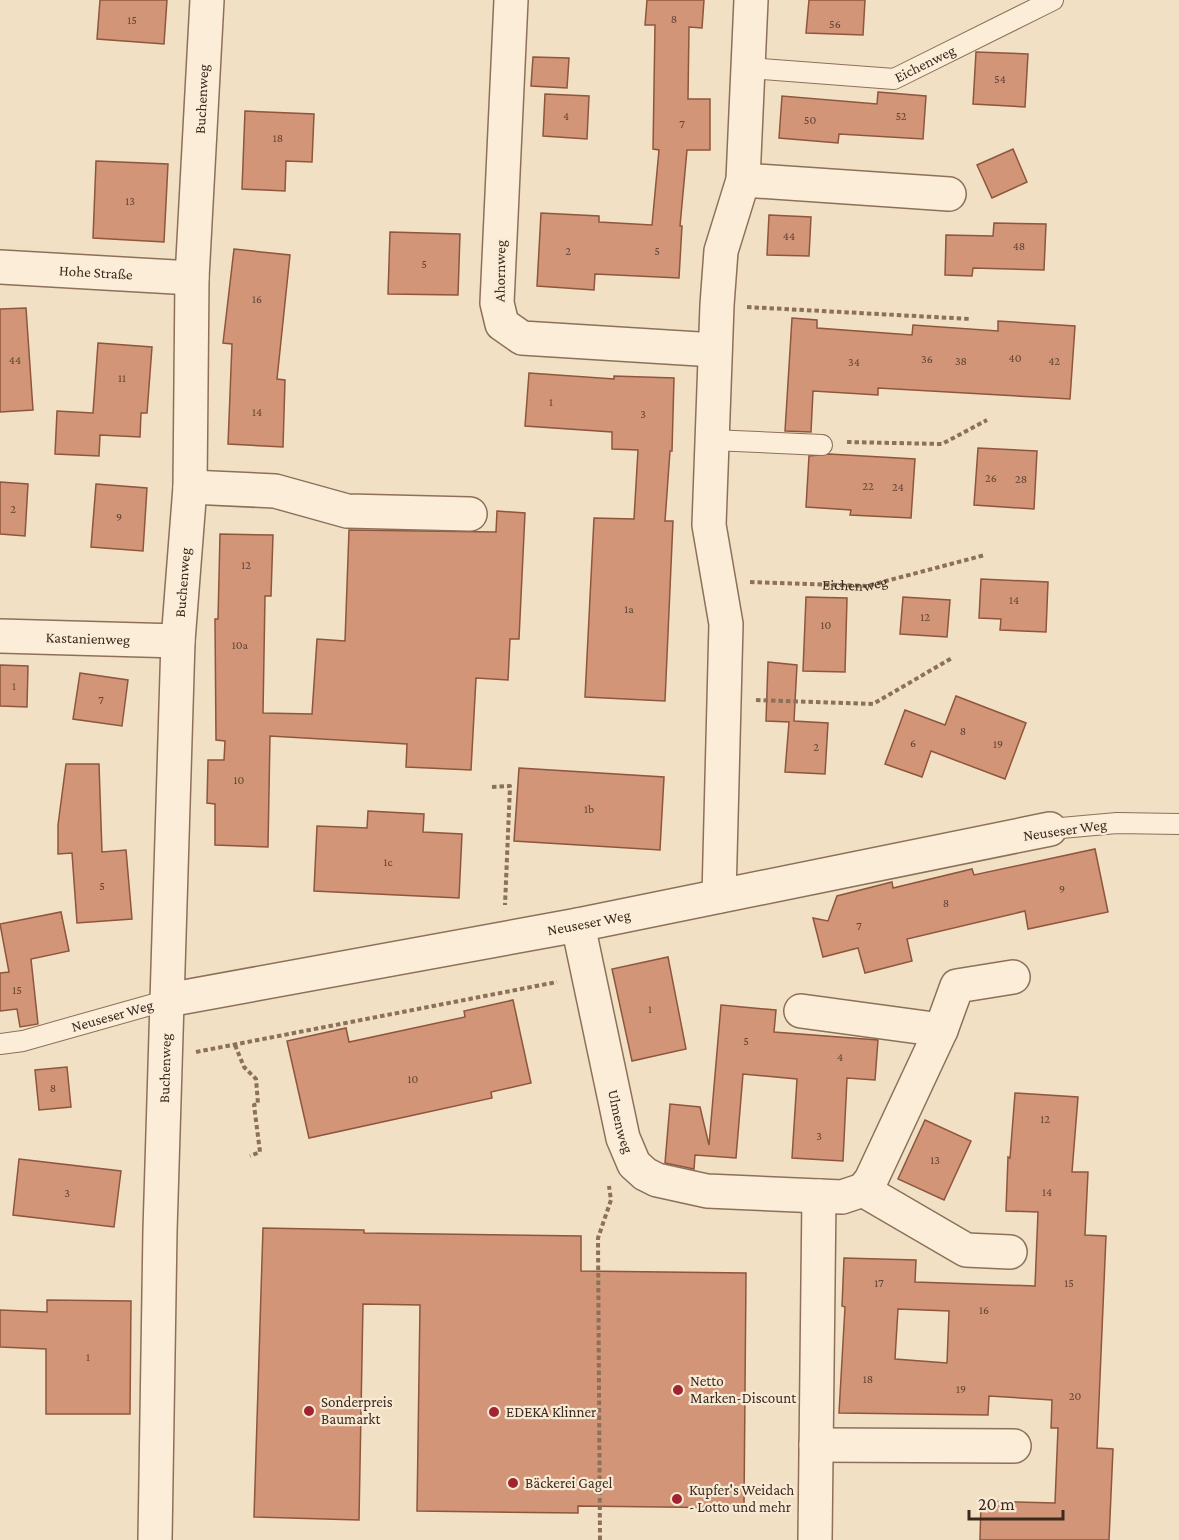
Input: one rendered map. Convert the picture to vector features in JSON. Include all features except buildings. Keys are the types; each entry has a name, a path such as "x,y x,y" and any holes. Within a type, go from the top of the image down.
{"street":[{"name":"Buchenweg","path":"154,1540 178,641 190,487 192,278 207,0"},
{"name":"Ahornweg","path":"511,0 497,303 502,324 522,338 715,350"},
{"path":"719,896 726,700 726,624 721,581 709,525 715,350 721,251 743,180 751,0"},
{"path":"743,180 949,194"},
{"name":"Hohe Straße","path":"0,267 192,278"},
{"path":"190,487 275,491 347,511 470,514"},
{"name":"Kastanienweg","path":"0,636 178,641"},
{"name":"Neuseser Weg","path":"168,1000 578,925 1050,830"},
{"name":"Ulmenweg","path":"578,925 623,1138 634,1164 657,1180 707,1191 842,1197 863,1190"},
{"path":"1010,1252 966,1250 863,1190 871,1180 941,1030 957,986 1013,977"},
{"path":"801,1011 941,1030"},
{"path":"815,1540 819,1196"},
{"path":"816,1445 1014,1446"}],"lane":[{"name":"Eichenweg","path":"749,68 894,79 1053,0"},
{"path":"712,440 822,445"},
{"name":"Neuseser Weg","path":"1050,830 1117,823 1179,824"},
{"name":"Neuseser Weg","path":"0,1044 23,1041 168,1000"}],"path":[{"path":"717,305 971,319"},
{"path":"822,445 828,441 942,444 987,420"},
{"name":"Eichenweg","path":"721,581 867,586 985,555"},
{"path":"726,700 873,704 952,658"},
{"path":"492,787 510,786 503,939"},
{"path":"166,1058 588,976"},
{"path":"235,1045 244,1067 256,1079 258,1104 254,1105 260,1152 250,1156"},
{"path":"600,1540 598,1239 611,1200 605,1165 623,1138"}],"place":[{"name":"Netto Marken-Discount","path":"678,1390"},
{"name":"Sonderpreis Baumarkt","path":"309,1411"},
{"name":"EDEKA Klinner","path":"494,1412"},
{"name":"Bäckerei Gagel","path":"513,1483"},
{"name":"Kupfer's Weidach - Lotto und mehr","path":"677,1499"}]}
